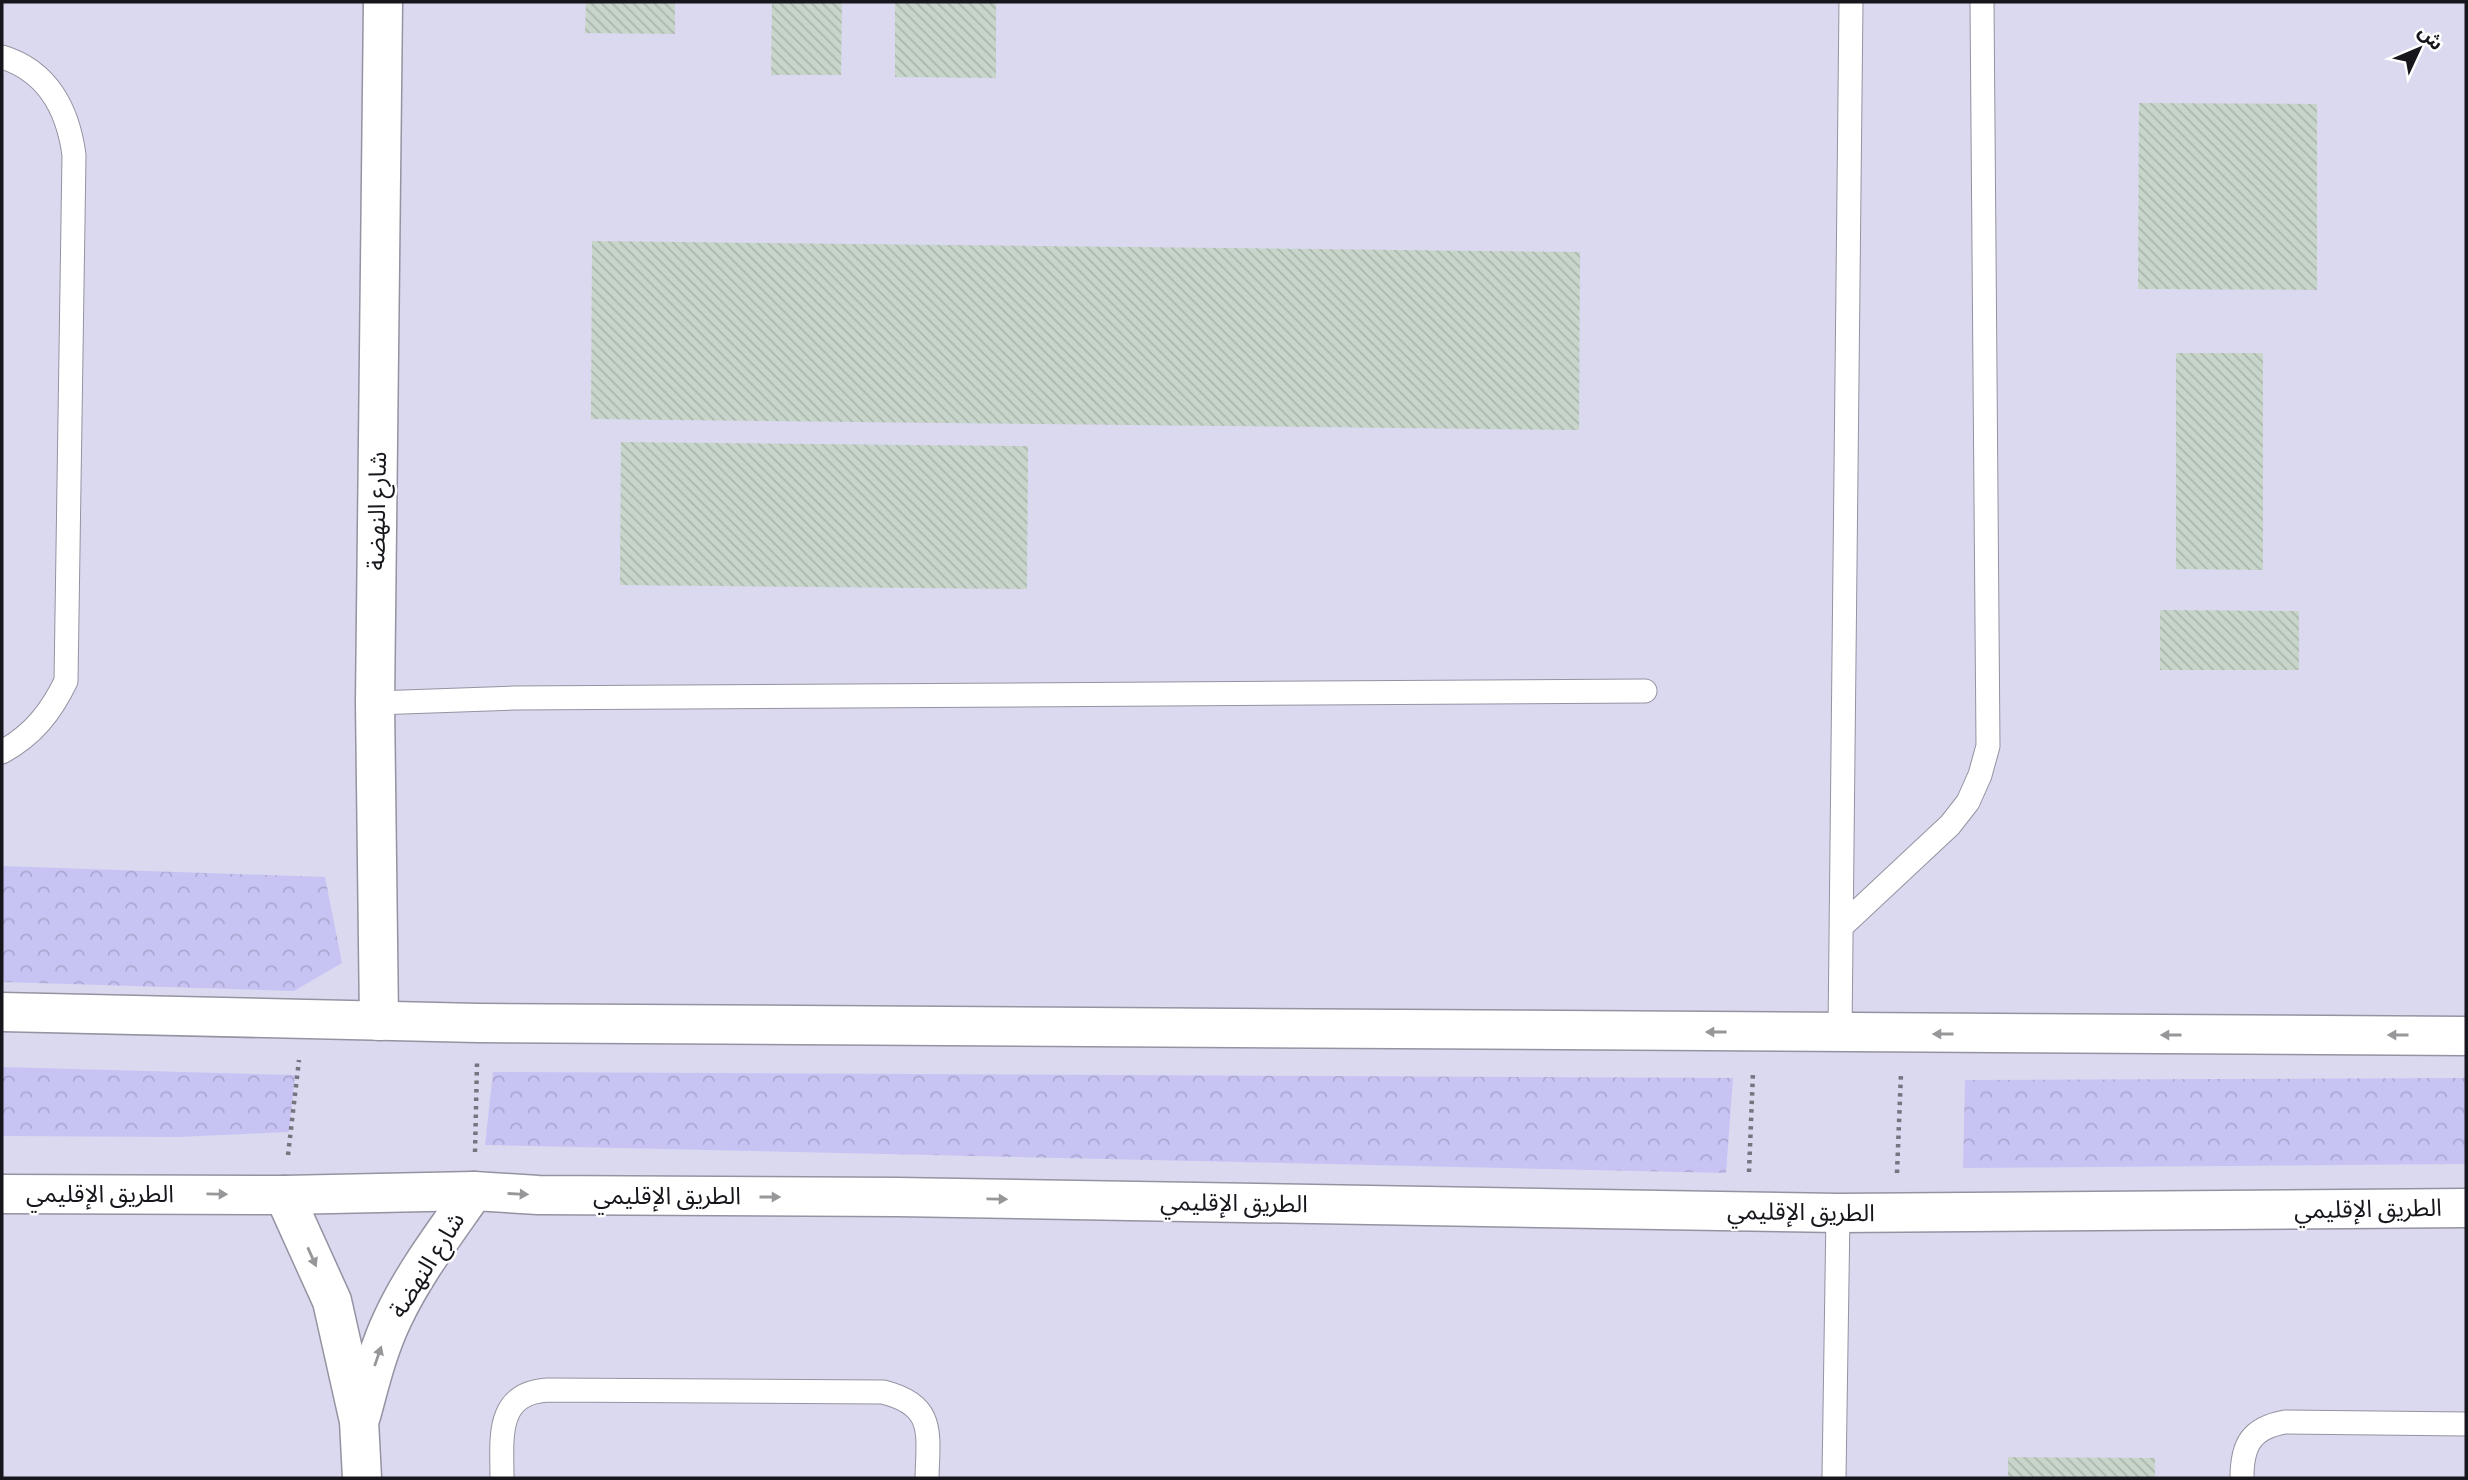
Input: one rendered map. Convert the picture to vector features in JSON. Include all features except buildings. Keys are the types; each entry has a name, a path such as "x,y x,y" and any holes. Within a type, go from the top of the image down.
{"main road":[{"name":"شارع النهضة","path":"379,1021 374,703 383,2"},
{"path":"2,1012 478,1023 2466,1036"},
{"name":"شارع النهضة","path":"359,1421 378,1356 392,1320 409,1286 474,1191"},
{"name":"الطريق الإقليمي","path":"2,1194 284,1195 474,1191 538,1195 925,1198 1838,1213 2466,1208"},
{"name":"شارع النهضة","path":"284,1195 332,1301 359,1421 362,1478"}],"lane":[{"path":"1840,1033 1851,2"},
{"path":"1842,926 1950,825 1968,802 1980,775 1988,746 1982,2"},
{"path":"2,57 27,69 44,83 56,99 66,116 74,155 66,681 55,705 38,726 17,744 2,752"},
{"path":"374,703 514,698 1645,691"},
{"path":"1834,1478 1838,1213"},
{"path":"502,1478 502,1432 504,1421 515,1402 536,1391 562,1390 883,1392 898,1396 911,1404 921,1413 928,1426 927,1478"},
{"path":"2242,1478 2242,1460 2247,1445 2257,1433 2270,1425 2285,1422 2466,1424"}],"path":[{"path":"284,1195 303,1021"},
{"path":"474,1191 478,1023"},
{"path":"1747,1211 1754,1033"},
{"path":"1896,1213 1902,1034"}],"shaded area":[{"path":"2,2 2466,2 2466,1478 2,1478"}],"green space":[{"path":"2,866 325,877 342,963 294,991 2,982"},
{"path":"2,1067 295,1075 289,1132 178,1137 2,1136"},
{"path":"493,1072 1733,1078 1726,1173 485,1145"},
{"path":"2466,1078 2466,1164 1963,1168 1965,1080"}]}
